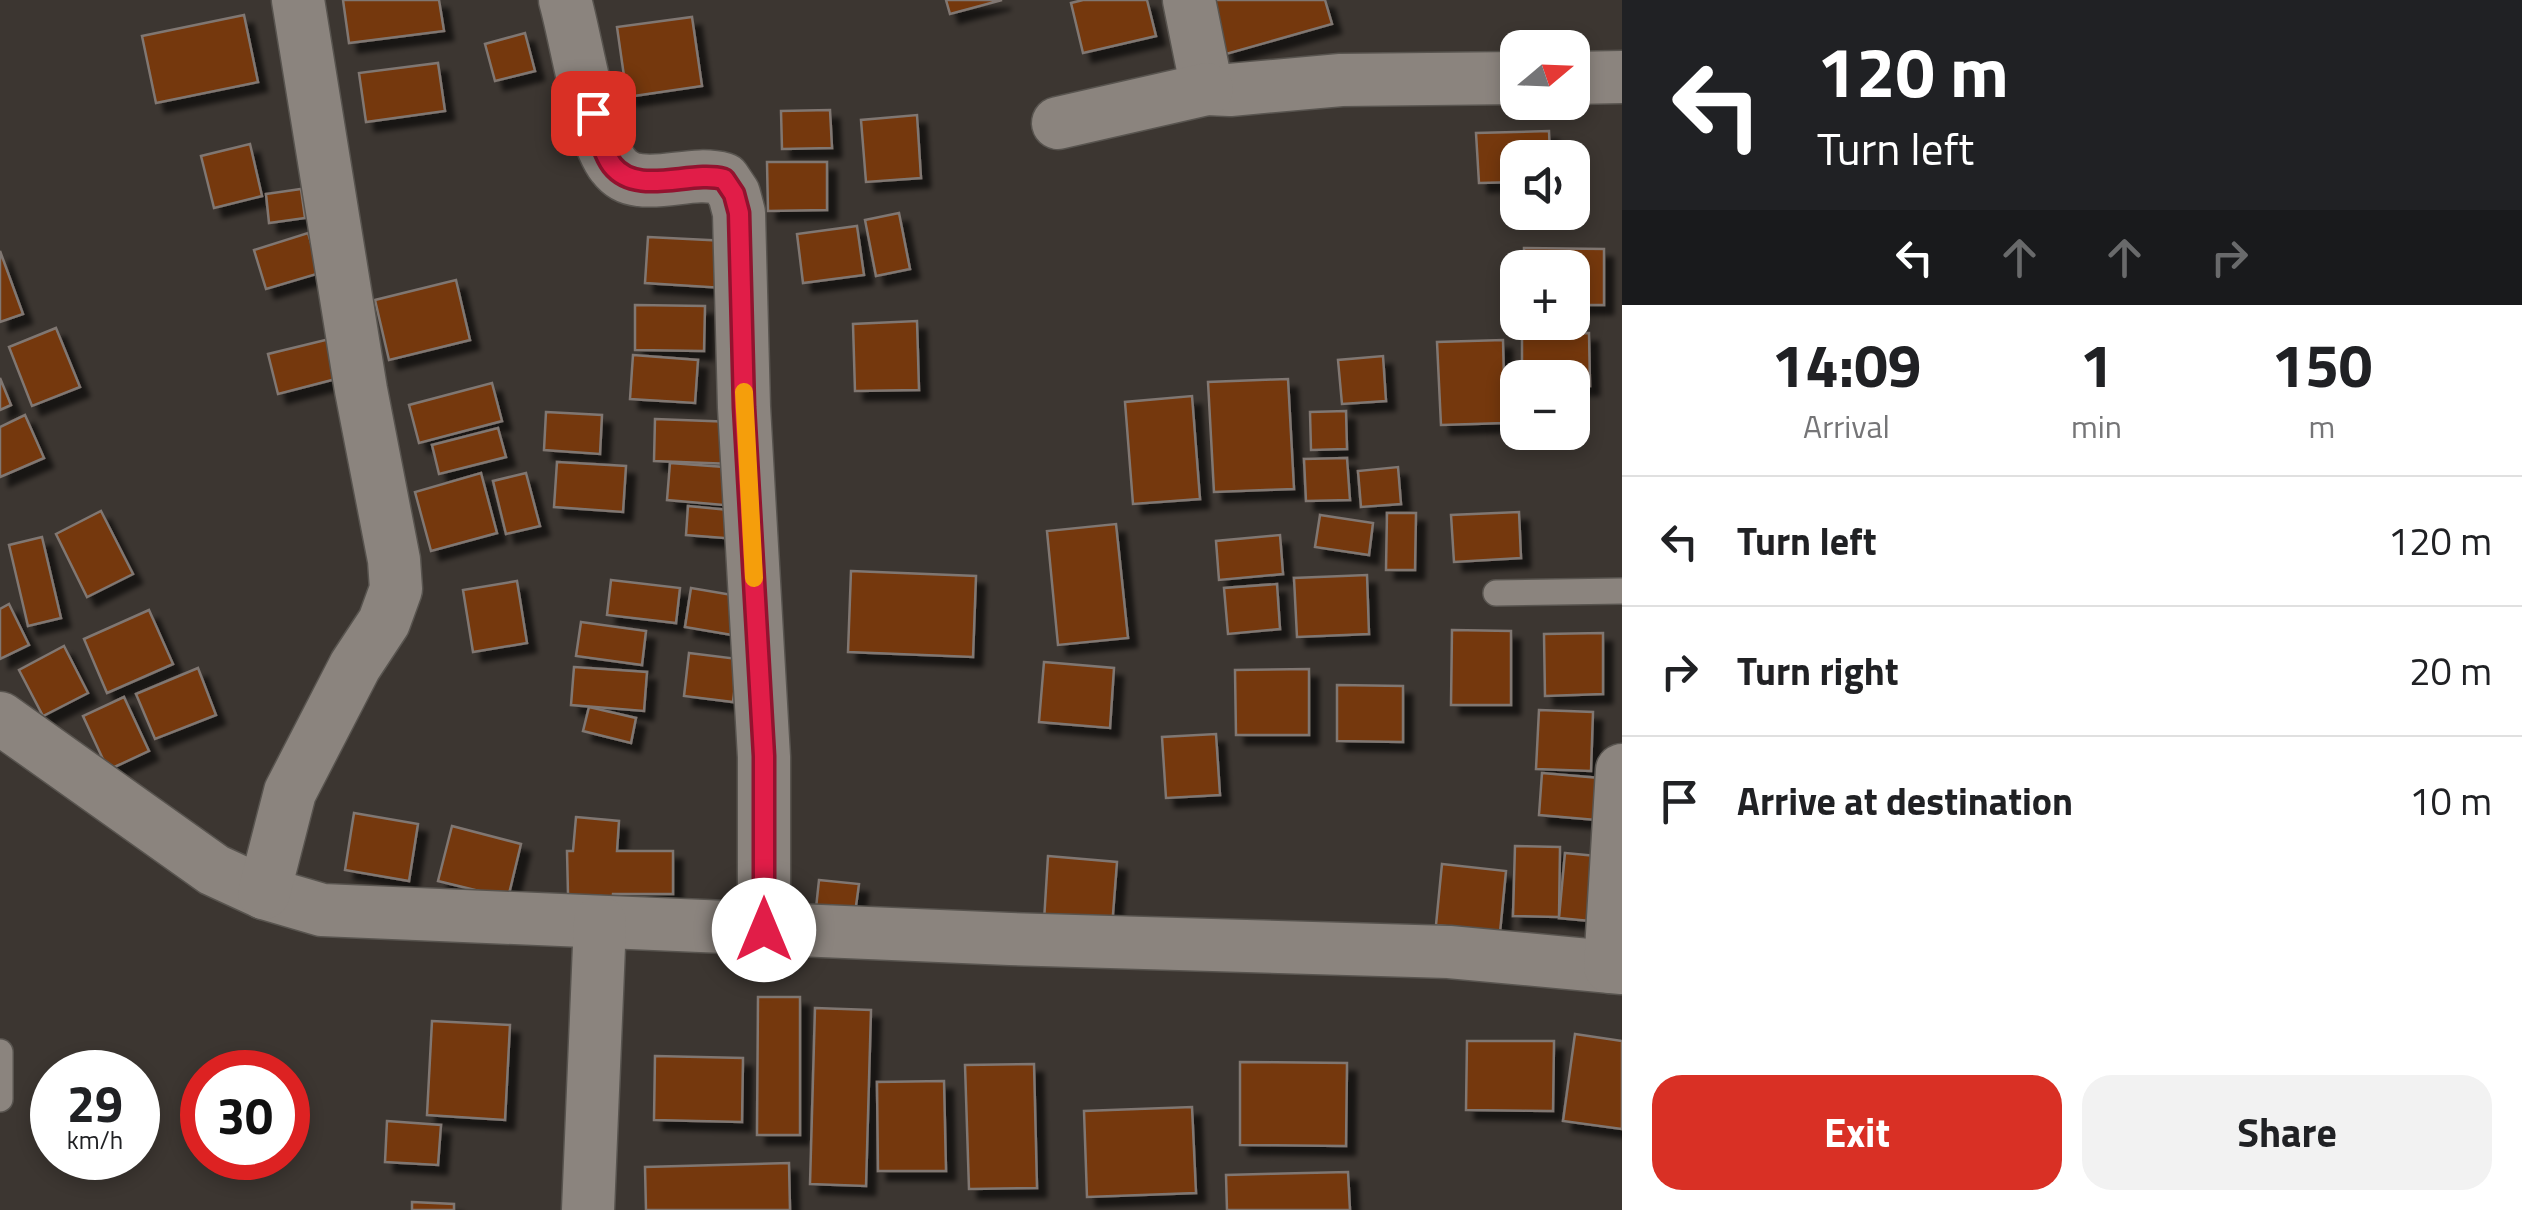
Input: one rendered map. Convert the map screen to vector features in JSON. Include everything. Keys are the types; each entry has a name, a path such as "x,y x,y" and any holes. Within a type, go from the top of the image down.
{"street":[{"path":"264,894 290,792 355,666 384,622 396,589 298,0"},
{"path":"565,0 593,113 611,164 624,176 640,180 707,174 724,179 734,194 739,213 744,407 764,756 764,930"},
{"path":"1189,0 1206,89"},
{"path":"1590,78 1622,77"},
{"path":"1058,123 1206,89 1341,80 1500,78"},
{"path":"0,718 214,870 264,894 322,910 764,930 1449,952 1616,968 1622,770"},
{"path":"588,1210 600,922"}],"lane":[{"path":"1496,593 1622,590"},
{"path":"0,1052 0,1099"}],"building":[{"path":"343,0 439,0 444,31 349,43"},
{"path":"946,0 1002,0 950,14"},
{"path":"1147,0 1156,36 1083,53 1071,3"},
{"path":"1210,0 1325,0 1332,24 1226,54"},
{"path":"244,15 258,82 156,103 142,36"},
{"path":"692,17 702,86 627,97 617,27"},
{"path":"525,33 535,71 495,81 485,44"},
{"path":"438,63 445,111 366,122 359,73"},
{"path":"830,110 832,148 782,149 781,111"},
{"path":"917,115 921,178 866,182 861,120"},
{"path":"1549,131 1549,140 1500,140 1500,182 1479,183 1476,133"},
{"path":"250,144 262,196 214,208 201,156"},
{"path":"767,162 827,162 827,210 768,211"},
{"path":"301,189 305,218 269,223 266,194"},
{"path":"899,213 910,269 876,276 865,220"},
{"path":"857,226 864,275 803,283 797,234"},
{"path":"308,233 320,273 266,289 254,250"},
{"path":"648,237 727,241 724,288 645,283"},
{"path":"1604,249 1604,305 1590,305 1590,250 1524,250"},
{"path":"0,251 23,314 0,322"},
{"path":"456,280 470,340 389,360 375,300"},
{"path":"635,305 705,306 704,351 635,350"},
{"path":"917,321 919,390 855,391 853,324"},
{"path":"56,328 80,387 32,406 9,347"},
{"path":"346,335 355,374 278,394 268,354"},
{"path":"1503,340 1500,423 1441,425 1437,342"},
{"path":"1522,340 1589,340 1590,360 1522,360"},
{"path":"633,355 698,360 695,403 630,399"},
{"path":"1383,356 1386,401 1342,404 1338,360"},
{"path":"0,378 11,405 0,410"},
{"path":"1288,379 1294,489 1214,492 1208,382"},
{"path":"492,383 502,421 419,443 409,405"},
{"path":"1192,396 1200,499 1133,504 1125,402"},
{"path":"1346,411 1347,449 1311,450 1310,412"},
{"path":"546,412 602,415 600,454 544,450"},
{"path":"25,415 44,458 0,477 0,427"},
{"path":"655,419 734,422 733,464 654,461"},
{"path":"498,428 506,457 439,474 432,445"},
{"path":"1347,458 1350,500 1306,501 1304,459"},
{"path":"557,462 626,466 623,512 554,507"},
{"path":"670,463 738,468 735,506 667,500"},
{"path":"1398,467 1401,504 1361,507 1358,471"},
{"path":"481,473 497,533 431,551 415,492"},
{"path":"526,473 540,526 506,534 493,481"},
{"path":"688,506 739,511 737,539 686,535"},
{"path":"101,511 133,574 87,597 56,534"},
{"path":"1519,512 1521,558 1454,562 1451,515"},
{"path":"1387,513 1416,513 1415,570 1386,570"},
{"path":"1320,515 1373,523 1369,555 1315,547"},
{"path":"1116,524 1128,638 1058,645 1047,531"},
{"path":"1280,535 1283,574 1219,580 1216,541"},
{"path":"42,537 61,618 28,626 9,545"},
{"path":"851,571 976,576 973,657 848,652"},
{"path":"1367,575 1369,634 1297,637 1294,578"},
{"path":"611,580 680,588 676,623 607,615"},
{"path":"517,581 527,643 473,652 463,590"},
{"path":"1277,584 1280,629 1228,634 1224,588"},
{"path":"691,588 744,597 738,636 685,627"},
{"path":"9,604 29,645 0,659 0,609"},
{"path":"149,610 173,664 107,693 84,639"},
{"path":"581,622 646,631 642,665 576,656"},
{"path":"1452,630 1511,631 1511,705 1451,705"},
{"path":"1603,633 1603,694 1545,696 1544,634"},
{"path":"64,646 88,693 43,716 19,670"},
{"path":"689,653 738,659 733,702 684,696"},
{"path":"1044,662 1114,668 1110,728 1039,722"},
{"path":"574,667 647,672 644,711 571,705"},
{"path":"198,668 216,715 155,739 136,694"},
{"path":"1309,669 1309,735 1236,735 1235,670"},
{"path":"1337,685 1403,686 1403,742 1337,741"},
{"path":"124,697 149,751 108,770 83,716"},
{"path":"589,707 636,718 631,743 583,731"},
{"path":"1539,710 1593,712 1591,771 1536,769"},
{"path":"1216,734 1220,795 1166,798 1162,737"},
{"path":"1542,773 1611,779 1608,821 1539,815"},
{"path":"354,813 418,824 409,881 345,870"},
{"path":"576,817 619,821 617,851 673,851 673,894 613,894 612,914 568,894 567,851 573,851"},
{"path":"452,826 521,844 508,898 438,881"},
{"path":"1515,846 1560,847 1559,917 1513,916"},
{"path":"1565,853 1617,858 1611,923 1559,918"},
{"path":"1048,856 1117,862 1112,927 1044,921"},
{"path":"1442,864 1506,871 1500,932 1436,925"},
{"path":"819,880 859,884 855,913 816,908"},
{"path":"758,997 800,997 800,1135 757,1135"},
{"path":"815,1008 871,1010 866,1186 810,1184"},
{"path":"432,1021 510,1025 505,1120 427,1115"},
{"path":"1575,1034 1622,1041 1622,1129 1563,1121"},
{"path":"1467,1041 1554,1041 1553,1111 1466,1110"},
{"path":"655,1056 743,1058 742,1122 654,1120"},
{"path":"1240,1062 1347,1063 1346,1146 1240,1145"},
{"path":"1034,1064 1037,1188 969,1189 965,1065"},
{"path":"944,1081 946,1171 878,1171 877,1082"},
{"path":"1192,1107 1196,1193 1087,1197 1084,1111"},
{"path":"387,1121 441,1125 438,1165 385,1162"},
{"path":"789,1163 790,1210 646,1210 645,1167"},
{"path":"1348,1172 1350,1210 1227,1210 1226,1175"},
{"path":"412,1202 454,1204 454,1210 412,1210"}],"slow traffic":[{"path":"744,392 754,578"}],"route":[{"path":"593,113 611,164 624,176 640,180 707,174 724,179 734,194 739,213 744,407 764,756 764,930"}]}
